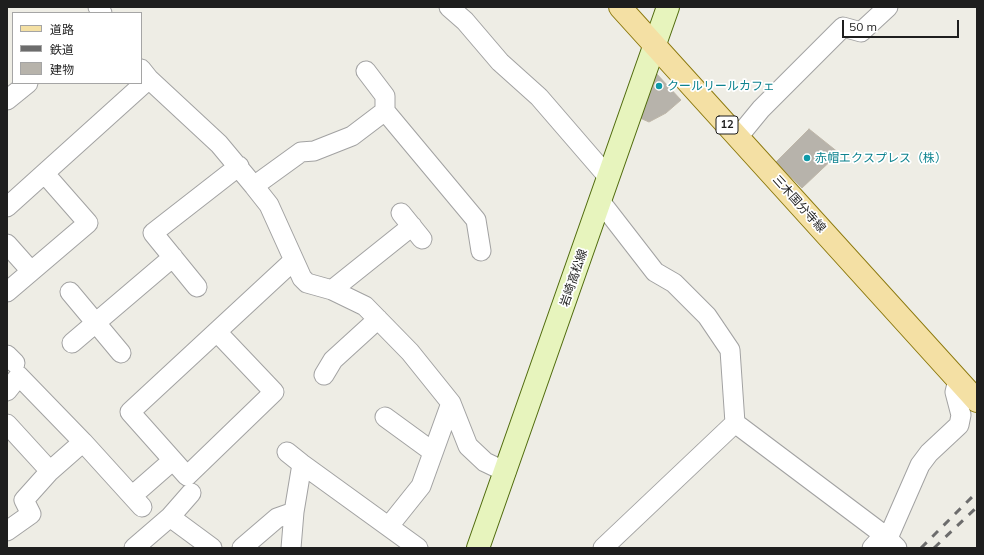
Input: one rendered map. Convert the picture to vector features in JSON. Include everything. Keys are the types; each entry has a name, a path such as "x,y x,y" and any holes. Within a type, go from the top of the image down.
{"main road":[{"name":"三木国分寺線","path":"620,7 977,401"},
{"name":"岩崎高松線","path":"478,548 506,472 668,7"}],"street":[{"path":"449,7 465,21 500,62 539,97 609,178"},
{"path":"738,137 761,109 843,27 861,32 888,7"},
{"path":"366,71 385,96 385,111 476,220 481,251"},
{"path":"145,74 219,144 239,166 269,205 302,278 307,283 332,290 365,306 378,318 410,352 451,403 468,446 485,462 506,472"},
{"path":"7,100 27,84"},
{"path":"7,207 45,174 135,84"},
{"path":"254,186 301,152 314,151 352,136 385,111"},
{"path":"197,287 153,233 239,166"},
{"path":"7,292 88,223 45,174"},
{"path":"600,201 655,272 674,283 707,316 730,350 735,423 885,542 920,464 929,453 959,425 961,415 955,392 958,380"},
{"path":"332,290 412,226"},
{"path":"7,244 31,271"},
{"path":"72,344 173,257"},
{"path":"217,332 274,392 186,476 130,412 293,261"},
{"path":"70,292 121,353"},
{"path":"324,375 333,360 378,318"},
{"path":"7,391 19,376 83,442 137,502 172,461"},
{"path":"389,526 421,486 451,403"},
{"path":"385,417 434,452"},
{"path":"602,548 735,423"},
{"path":"7,424 50,471"},
{"path":"7,531 31,514 24,500 50,471 83,442"},
{"path":"287,452 418,548"},
{"path":"291,548 294,512 302,464"},
{"path":"134,548 170,517 191,493"},
{"path":"242,548 277,518 294,512"},
{"path":"170,517 212,548"}],"building":[{"name":"クールリールカフェ","path":"655,72 681,100 666,113 649,122 640,118"},
{"name":"赤帽エクスプレス（株）","path":"809,129 839,153 802,188 776,162"}],"railway":[{"path":"921,548 977,492"},
{"path":"934,548 977,507"}],"place":[{"name":"クールリールカフェ","path":"659,86"},
{"name":"赤帽エクスプレス（株）","path":"807,158"}]}
